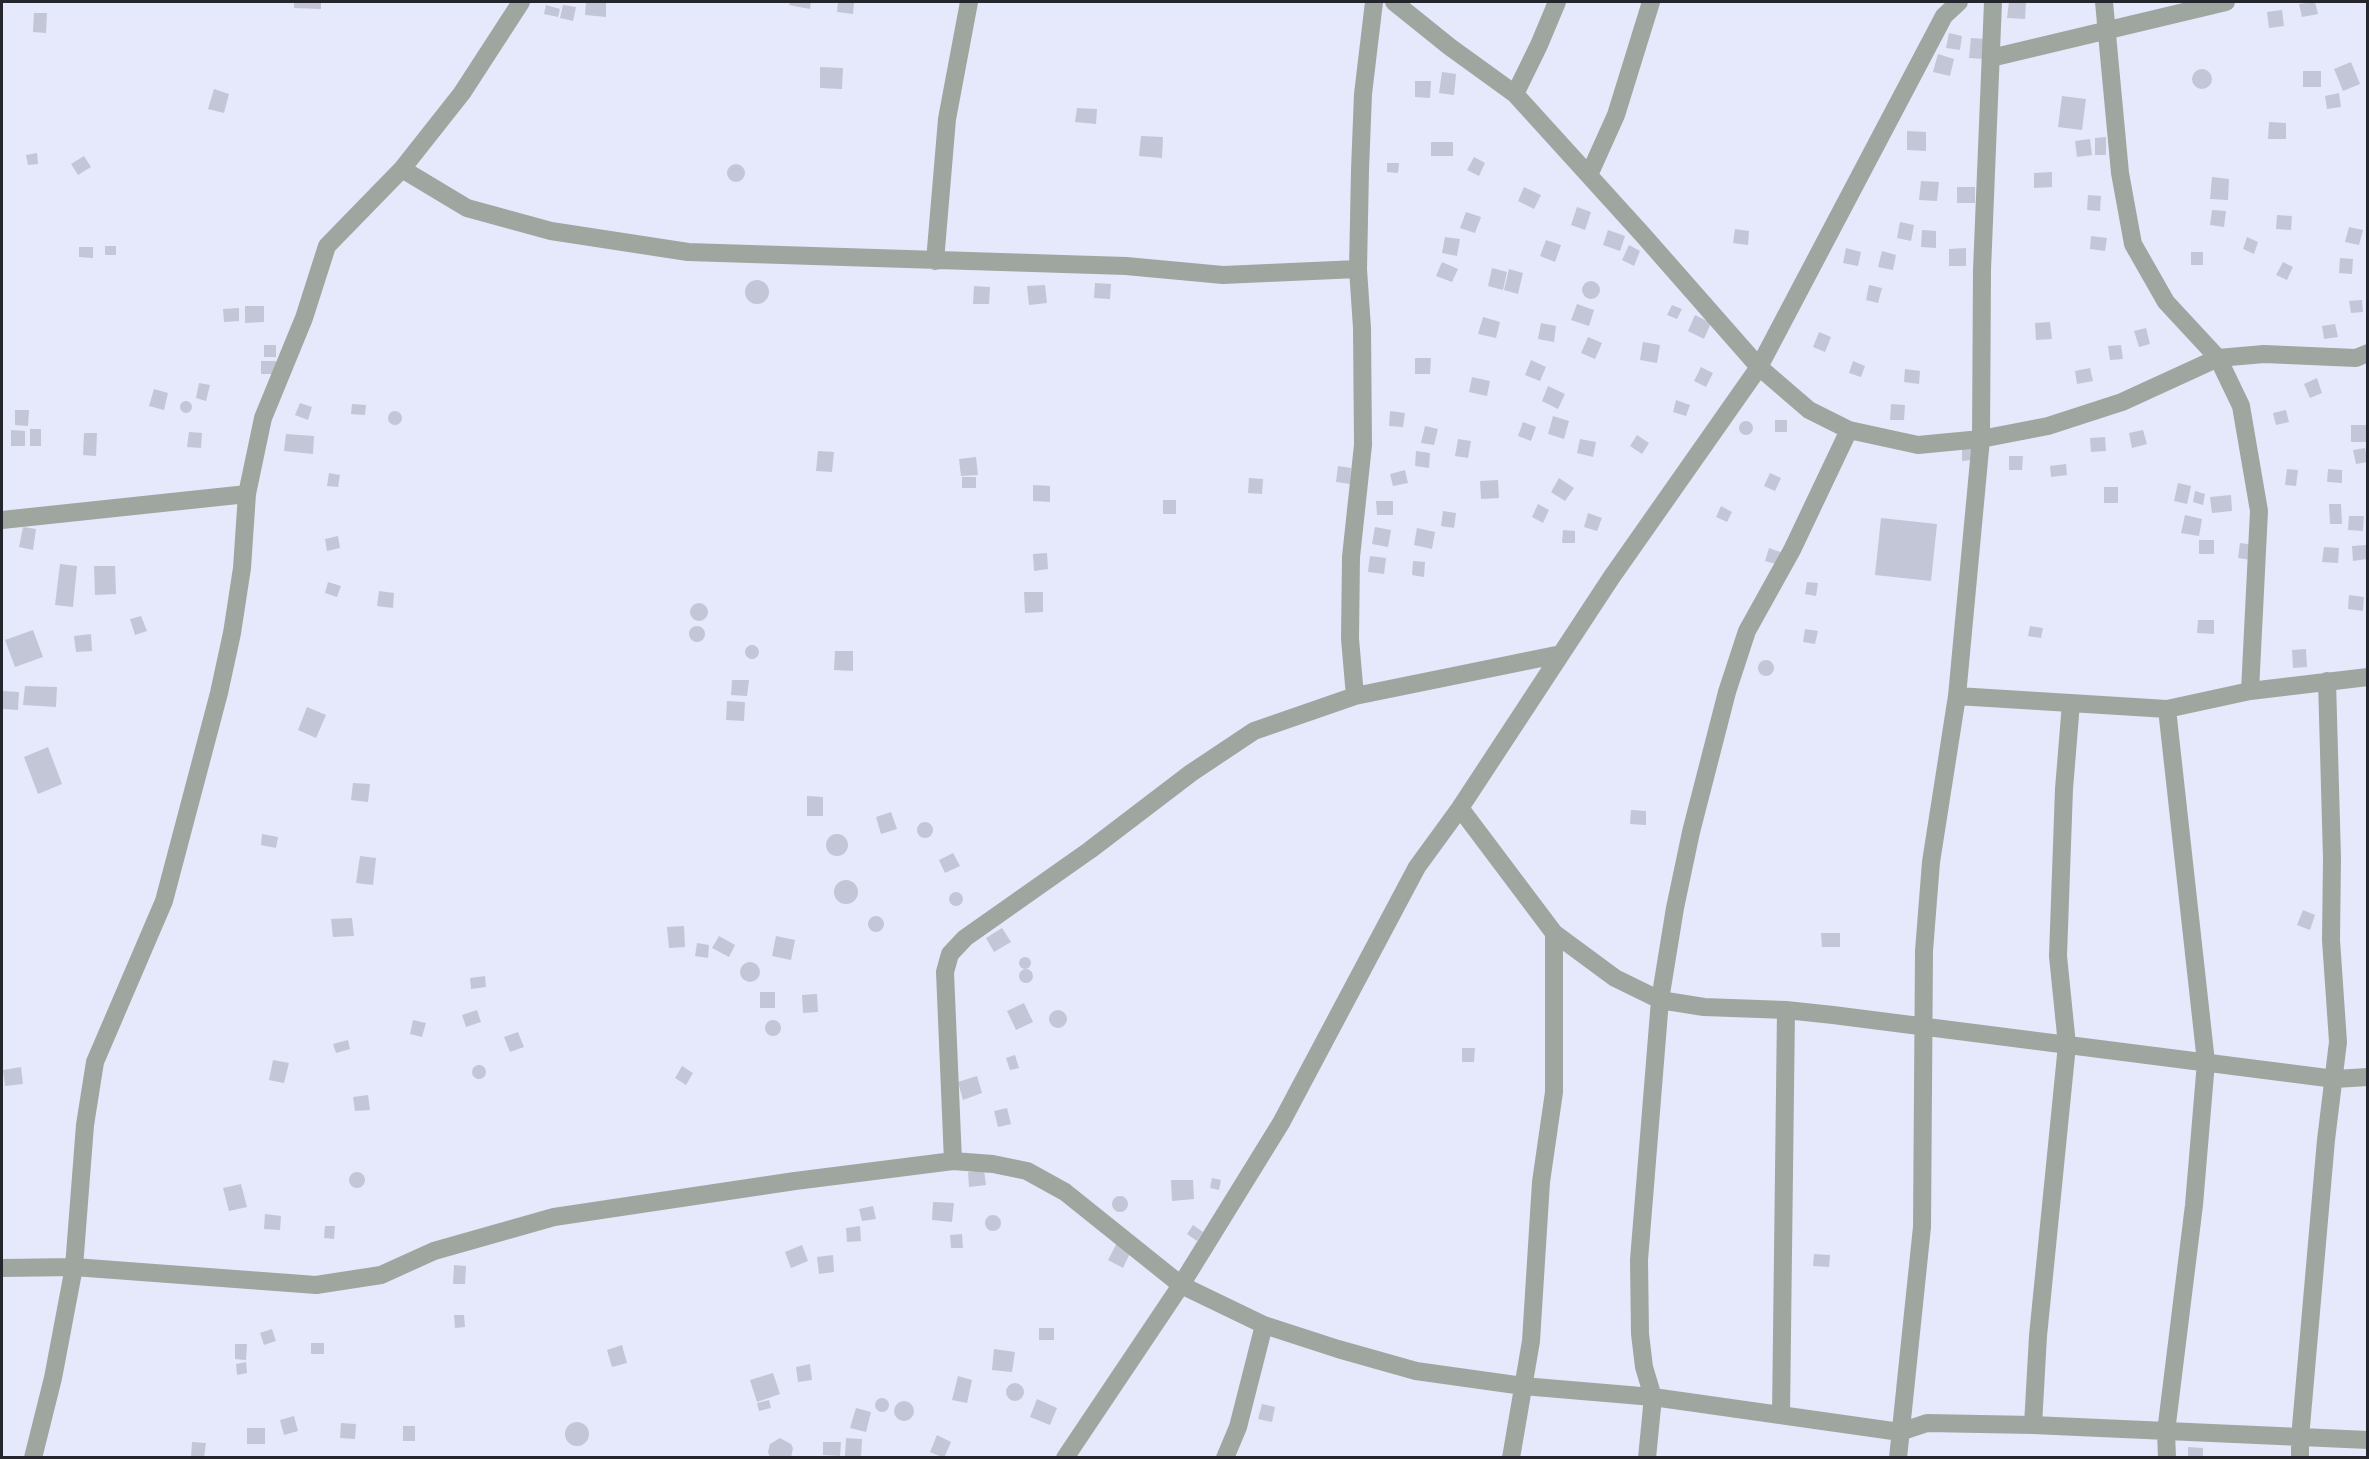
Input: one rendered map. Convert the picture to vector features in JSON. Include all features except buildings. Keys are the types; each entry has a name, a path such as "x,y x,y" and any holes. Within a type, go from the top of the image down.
{"street":[{"path":"33,1458 53,1378 74,1267 85,1125 95,1062 164,901 188,810 232,633 242,568 248,494 262,418 304,318 327,246 402,169 462,93 521,2"},
{"path":"935,261 947,119 969,2"},
{"path":"1355,696 1350,639 1351,557 1363,445 1362,328 1358,269 1363,94 1374,2"},
{"path":"1394,2 1450,47 1515,94 1759,367 1809,410 1849,430 1918,445 1981,439 2048,426 2122,402 2218,358 2264,354 2356,358 2367,353"},
{"path":"1515,94 1557,2"},
{"path":"1589,175 1616,115 1651,2"},
{"path":"1065,1458 1181,1285 1281,1123 1417,867 1460,808 1611,579 1759,367 1944,16 1959,2"},
{"path":"1898,1458 1922,1227 1924,951 1931,862 1957,696 1981,439 1982,270 1993,2"},
{"path":"2104,2 2120,173 2133,244 2166,302 2218,358 2241,406 2259,511 2250,691"},
{"path":"1991,58 2226,2"},
{"path":"402,169 467,208 551,231 688,252 1126,266 1223,275 1358,269"},
{"path":"1647,1458 1653,1397 1644,1366 1640,1334 1639,1260 1660,1000 1675,908 1691,832 1727,692 1747,631 1792,550 1849,430"},
{"path":"2,520 248,494"},
{"path":"953,1161 945,972 950,954 965,938 1090,850 1191,773 1254,730 1355,696 1562,654"},
{"path":"1957,696 2167,709 2250,691 2367,677"},
{"path":"2300,1458 2326,1140 2338,1042 2331,940 2332,858 2327,681"},
{"path":"2033,1425 2038,1336 2067,1045 2058,956 2064,789 2071,703"},
{"path":"2167,709 2206,1062 2194,1205 2166,1432 2167,1458"},
{"path":"1460,808 1554,933 1614,978 1660,1000 1704,1007 1786,1010 2335,1079 2367,1077"},
{"path":"1511,1458 1531,1341 1541,1182 1554,1092 1554,933"},
{"path":"1781,1415 1786,1010"},
{"path":"2,1268 74,1267 316,1285 381,1275 434,1251 554,1217 795,1181 953,1161 993,1164 1027,1171 1065,1192 1181,1285 1264,1325 1416,1371 1523,1386 1653,1397 1900,1432 1927,1423 2033,1425 2367,1440"},
{"path":"1225,1458 1238,1427 1264,1325"}]}
